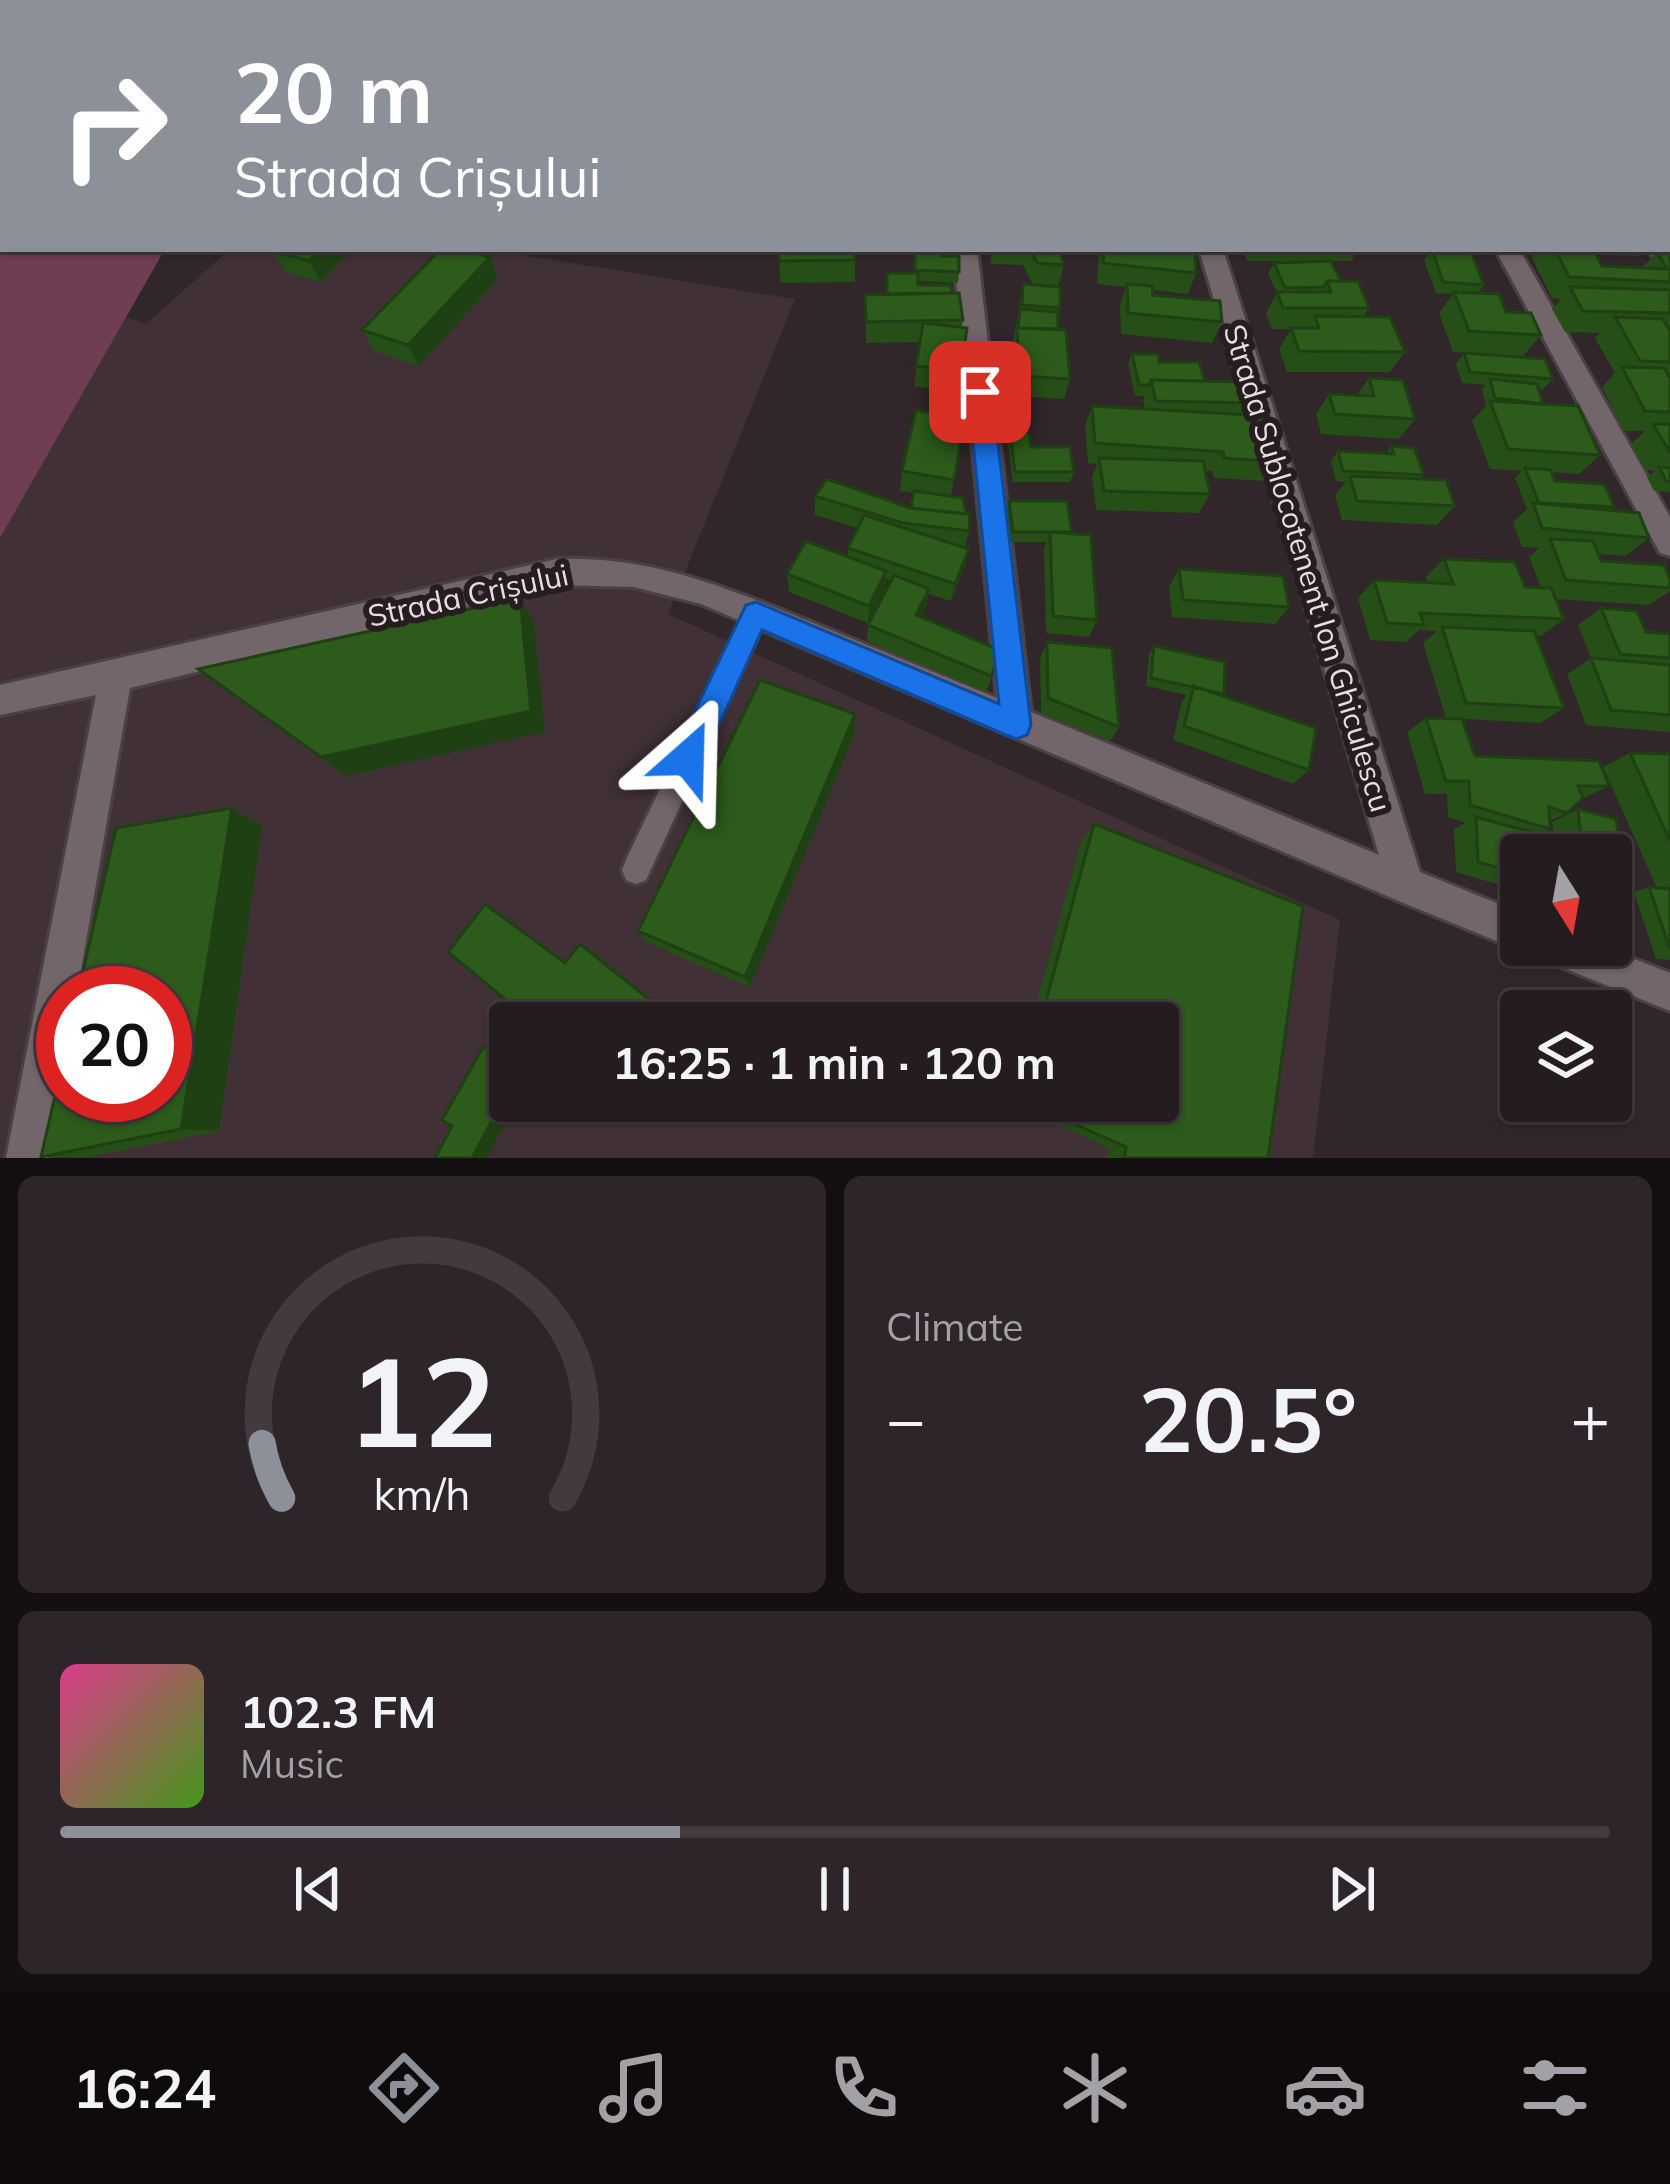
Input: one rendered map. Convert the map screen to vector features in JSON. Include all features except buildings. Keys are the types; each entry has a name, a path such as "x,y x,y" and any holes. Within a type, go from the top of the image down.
{"street":[{"path":"965,252 1016,725"},
{"name":"Strada Sublocotenent Ion Ghiculescu","path":"1212,252 1406,886"},
{"path":"1509,252 1670,544"},
{"name":"Strada Crișului","path":"0,700 557,572 607,569 660,578 756,614 1500,924"},
{"path":"27,1158 116,677"},
{"path":"1605,966 1670,992"}],"lane":[{"path":"636,870 756,614"}],"shaded area":[{"path":"0,252 163,252 0,538"},
{"path":"227,252 503,252 795,299 668,614 1340,920 1313,1158 0,1158 0,533 126,317 146,324"}],"route":[{"path":"688,758 756,614 1016,725 980,392"}]}
